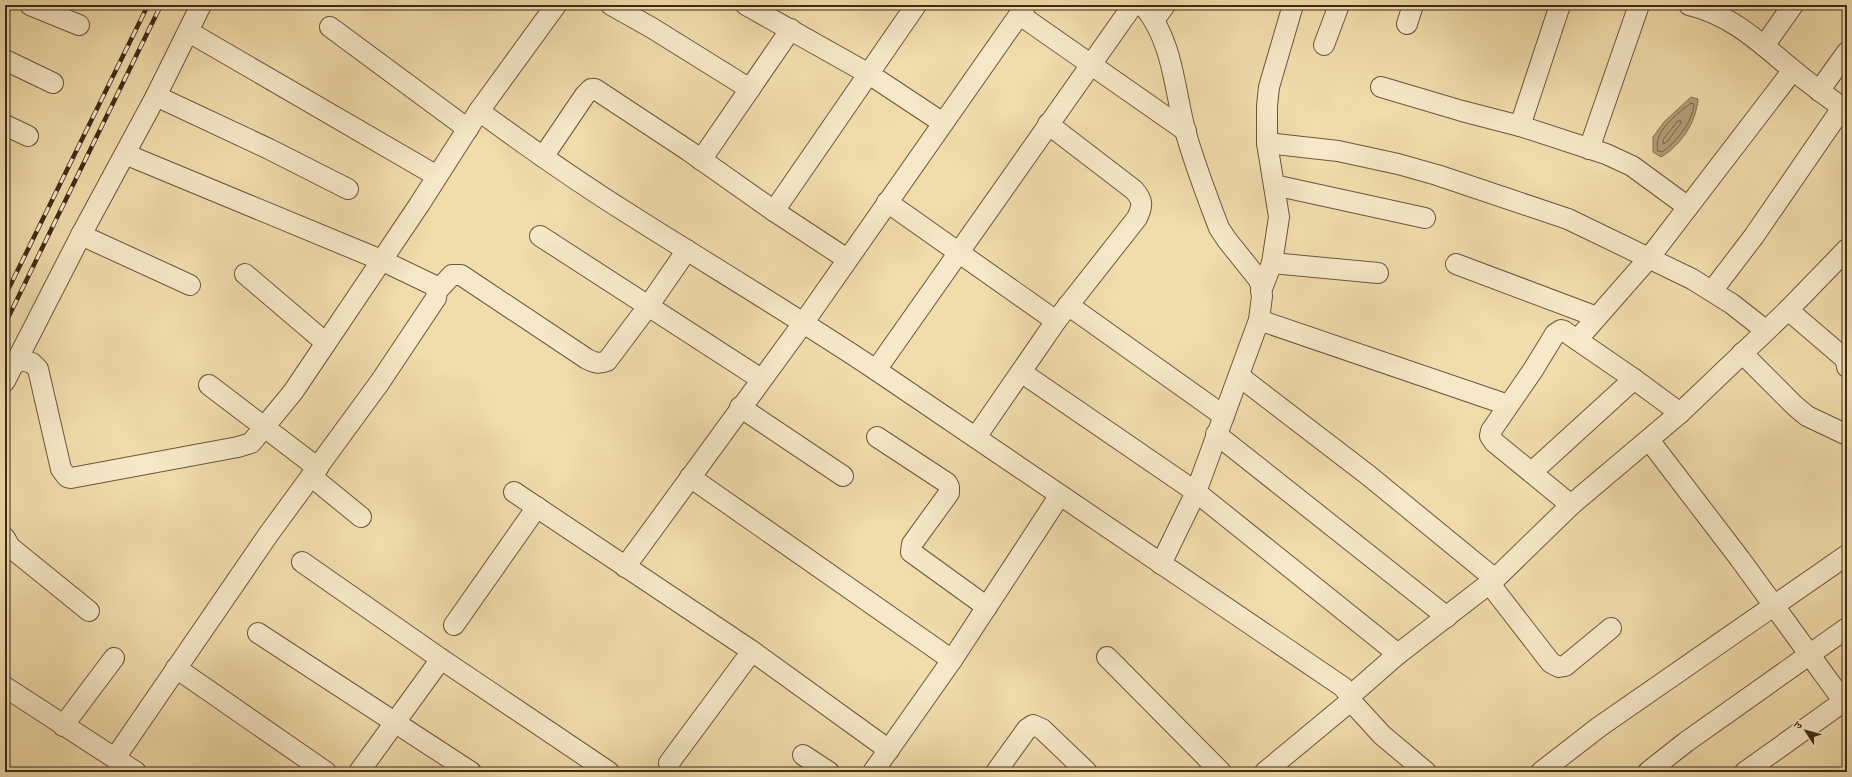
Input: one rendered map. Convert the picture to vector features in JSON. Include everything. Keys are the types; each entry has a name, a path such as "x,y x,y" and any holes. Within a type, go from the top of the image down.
{"street":[{"path":"30,5 79,25"},
{"path":"5,381 156,96 189,32 201,5"},
{"path":"16,362 26,360 38,368 61,470 67,477 71,478 245,446 251,443 293,392 419,205 479,111 556,5"},
{"path":"611,5 652,28 750,89"},
{"path":"746,5 870,74 943,123"},
{"path":"774,211 870,74 916,5"},
{"path":"876,370 1133,5"},
{"path":"1161,564 1196,492 1216,434 1240,376 1259,320 1262,291 1272,263 1279,217 1268,143 1267,106 1269,87 1293,5"},
{"path":"1324,45 1339,5"},
{"path":"1407,24 1413,5"},
{"path":"1520,126 1560,5"},
{"path":"1589,149 1639,5"},
{"path":"1764,46 1793,5"},
{"path":"1694,6 1725,17 1764,46 1819,91 1845,109 1754,236 1712,291"},
{"path":"626,567 761,379 804,322 847,258 1023,10 1090,64 1186,130"},
{"path":"1154,10 1171,60 1186,130 1219,228 1259,280 1262,291"},
{"path":"330,27 468,129"},
{"path":"700,160 790,30"},
{"path":"189,32 437,176"},
{"path":"1819,91 1847,52"},
{"path":"5,60 53,83"},
{"path":"1577,340 1649,258 1793,70"},
{"path":"1381,87 1462,111 1520,126 1617,158 1632,166 1688,207"},
{"path":"543,157 585,95 591,89 595,88 774,211 847,258"},
{"path":"156,96 269,149 348,189"},
{"path":"479,111 543,157 628,214 804,322 976,437 1343,687 1350,698 1382,735 1424,772"},
{"path":"976,437 1056,321 1137,218 1142,208 1142,202 1134,190 1048,124"},
{"path":"5,125 28,136"},
{"path":"1268,143 1338,151 1398,164 1437,175 1568,219 1649,258 1712,291 1744,312 1765,330"},
{"path":"125,154 381,260 433,285 437,292"},
{"path":"1274,185 1425,218"},
{"path":"888,202 1056,321"},
{"path":"81,235 190,285"},
{"path":"540,236 761,379"},
{"path":"1265,772 1398,654 1492,581 1571,505 1680,413 1765,330 1788,310 1847,249"},
{"path":"114,758 268,535 380,382 436,298 437,292 452,275 461,275 594,363 600,364 607,361 649,306 687,250"},
{"path":"1272,263 1378,273"},
{"path":"1456,264 1596,317"},
{"path":"245,274 326,343"},
{"path":"1068,305 1224,416"},
{"path":"1788,310 1843,357 1847,367"},
{"path":"1259,320 1508,405"},
{"path":"1571,505 1494,442 1490,436 1491,431 1533,370 1555,334 1561,330 1577,340 1680,413"},
{"path":"1742,352 1795,406 1807,416 1847,436"},
{"path":"1021,372 1196,492 1398,654"},
{"path":"1240,376 1368,476 1492,581 1555,666 1564,666 1611,628"},
{"path":"1532,472 1634,379"},
{"path":"209,385 265,427 315,472 361,517"},
{"path":"740,408 843,476"},
{"path":"1216,434 1447,616"},
{"path":"877,437 946,483 949,487 949,492 912,544 911,552 987,607"},
{"path":"1649,440 1846,702 1745,772"},
{"path":"690,477 952,660"},
{"path":"514,492 752,651 889,750"},
{"path":"873,772 952,660 1060,495"},
{"path":"454,625 536,506"},
{"path":"5,538 10,547 89,611"},
{"path":"1541,772 1599,727 1847,555"},
{"path":"302,562 441,659 609,772"},
{"path":"1648,772 1686,742 1847,628"},
{"path":"258,633 471,772"},
{"path":"669,763 752,651"},
{"path":"1107,657 1221,772"},
{"path":"63,726 114,658"},
{"path":"359,772 441,659"},
{"path":"176,668 326,772"},
{"path":"5,687 136,772"},
{"path":"996,772 1027,730 1033,725 1042,729 1087,772"},
{"path":"804,755 829,772"}],"water":[{"path":"1691,97 1698,99 1697,108 1691,125 1681,140 1661,157 1653,152 1653,137 1664,122"}],"railway":[{"path":"5,296 148,5"},
{"path":"5,324 161,5"}]}
